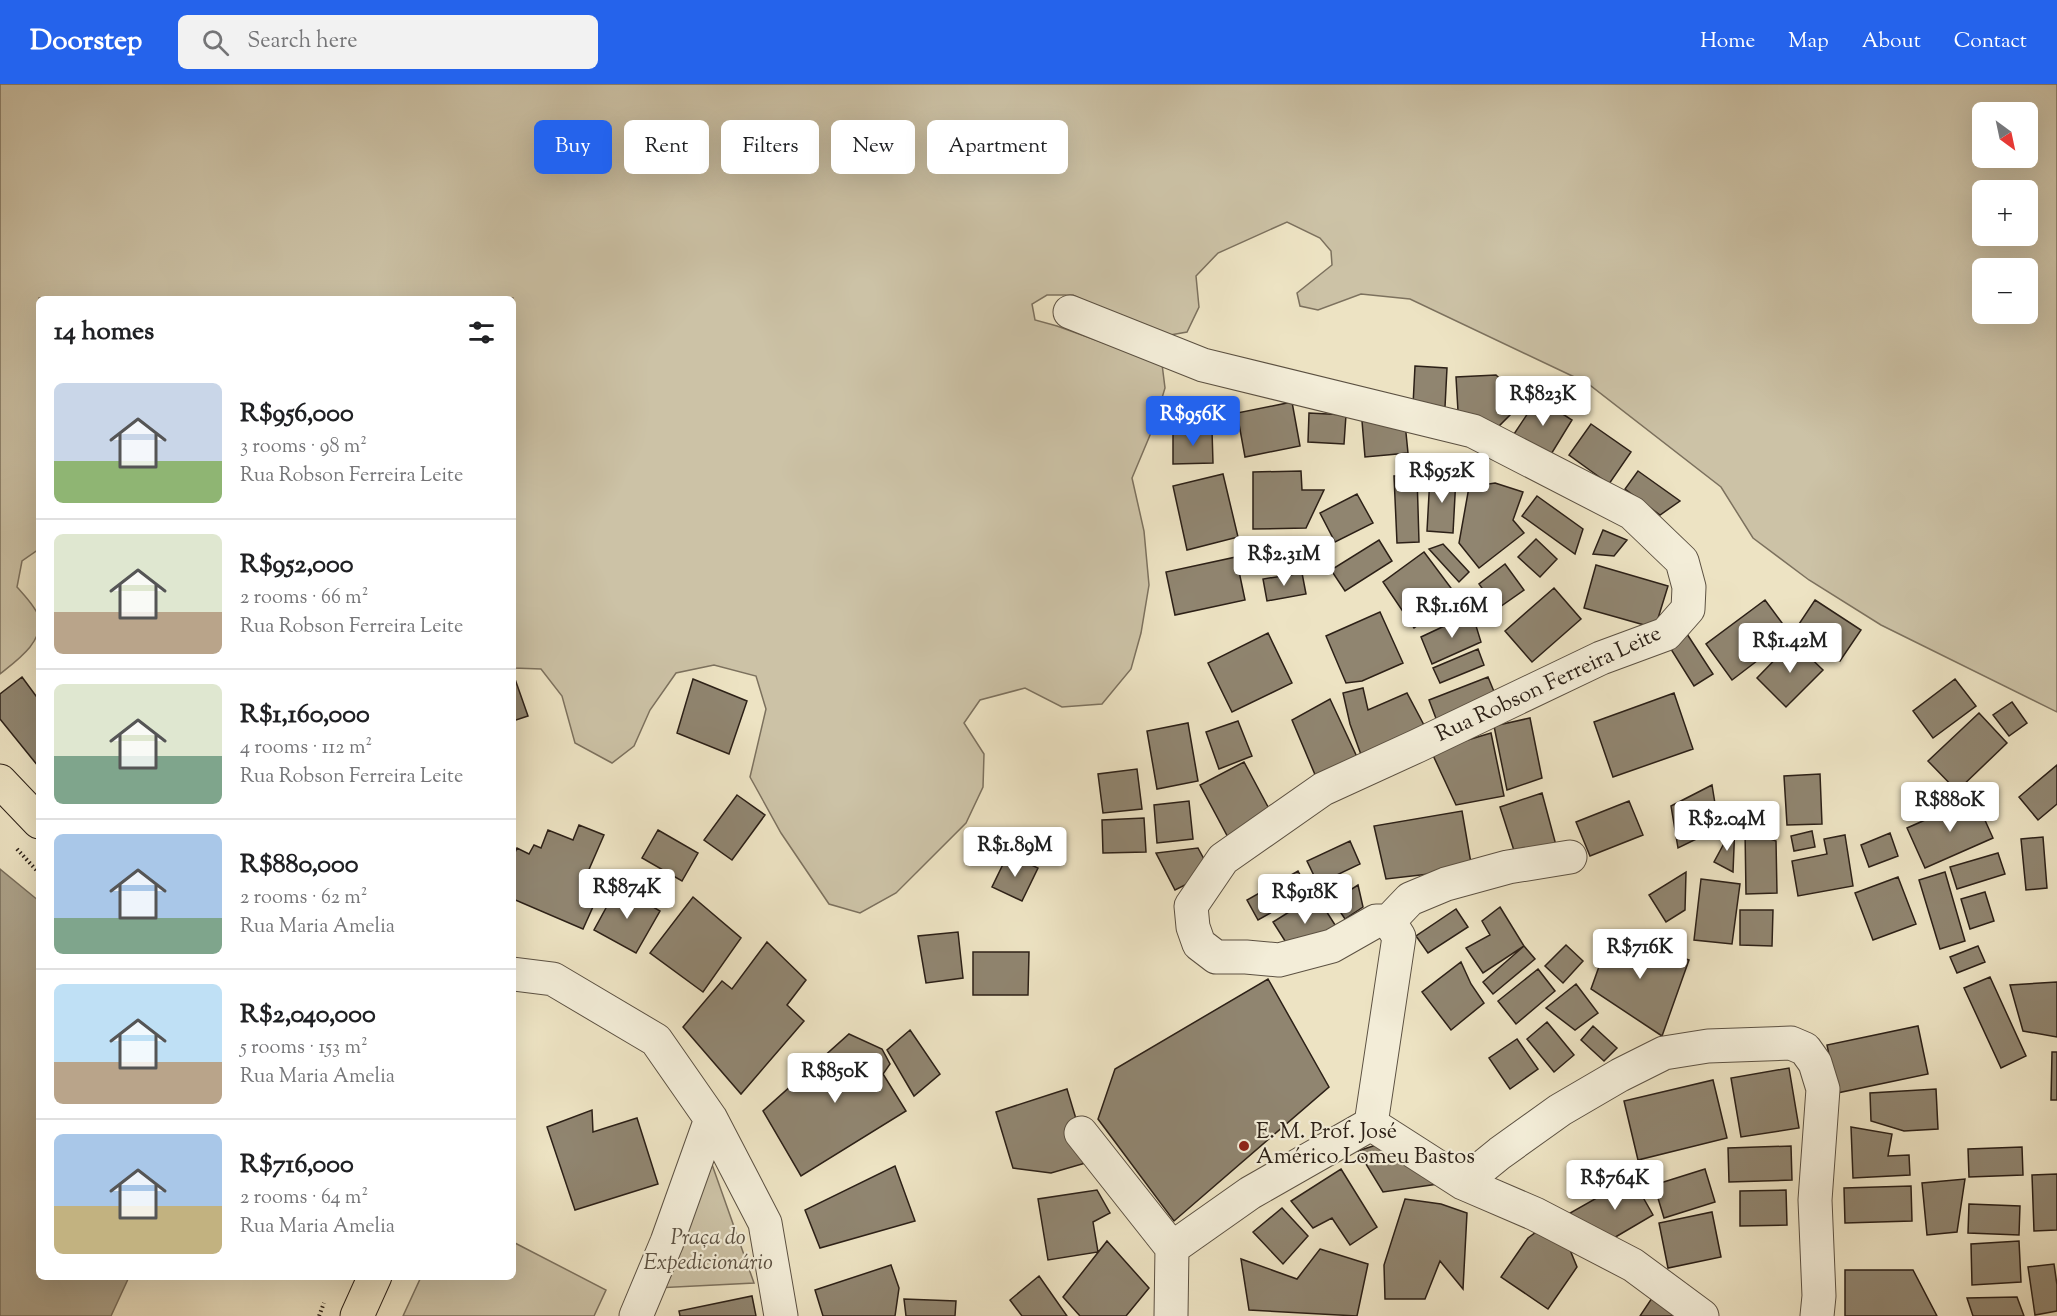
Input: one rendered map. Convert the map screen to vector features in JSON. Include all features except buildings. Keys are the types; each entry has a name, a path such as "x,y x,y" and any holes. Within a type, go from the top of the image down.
{"main road":[{"path":"0,781 36,819"},
{"path":"357,1316 373,1280"}],"street":[{"name":"Rua Robson Ferreira Leite","path":"1070,312 1203,365 1473,431 1632,513 1682,561 1689,587 1688,609 1666,634 1601,658 1323,789 1222,859 1191,906 1193,927 1199,944 1216,957 1279,960 1332,946 1376,921 1389,921"},
{"path":"1371,1124 1399,937 1389,921 1410,899 1446,884 1508,867 1570,856"},
{"path":"516,974 553,980 656,1040 711,1119 765,1223 781,1316"},
{"path":"1463,1183 1500,1152 1560,1110 1620,1075 1664,1053 1708,1046 1791,1043 1805,1049 1815,1064 1823,1089 1815,1200 1819,1296 1817,1316"},
{"path":"636,1316 667,1242 711,1119"},
{"path":"1371,1124 1463,1183 1535,1214 1633,1265 1702,1316"},
{"path":"1172,1248 1250,1193 1371,1124"},
{"path":"1081,1133 1172,1248 1171,1316"}],"green space":[{"path":"0,84 2057,84 2057,712 1881,625 1809,580 1753,538 1721,487 1587,383 1410,299 1361,294 1318,310 1300,306 1297,293 1332,265 1331,251 1320,238 1287,222 1218,253 1196,276 1199,307 1187,332 1159,337 1073,295 1047,295 1032,304 1035,320 1162,364 1165,388 1153,428 1132,478 1144,531 1149,585 1141,633 1131,669 1102,704 1062,707 1025,688 980,700 964,723 984,754 983,787 966,823 896,893 860,913 829,904 781,833 750,777 766,709 756,676 714,665 676,673 650,710 634,746 612,763 575,743 562,696 541,669 516,668 516,296 36,296 36,551 22,561 17,587 36,610 36,637 27,650 0,674"},
{"name":"Praça do Expedicionário","path":"709,1156 754,1283 656,1288"},
{"path":"516,1244 606,1290 594,1316 403,1316 420,1280 516,1280"}],"shaded area":[{"path":"0,869 36,899 36,1280 128,1280 111,1316 0,1316"}],"place":[{"name":"E. M. Prof. José Américo Lomeu Bastos","path":"1244,1146"}]}
